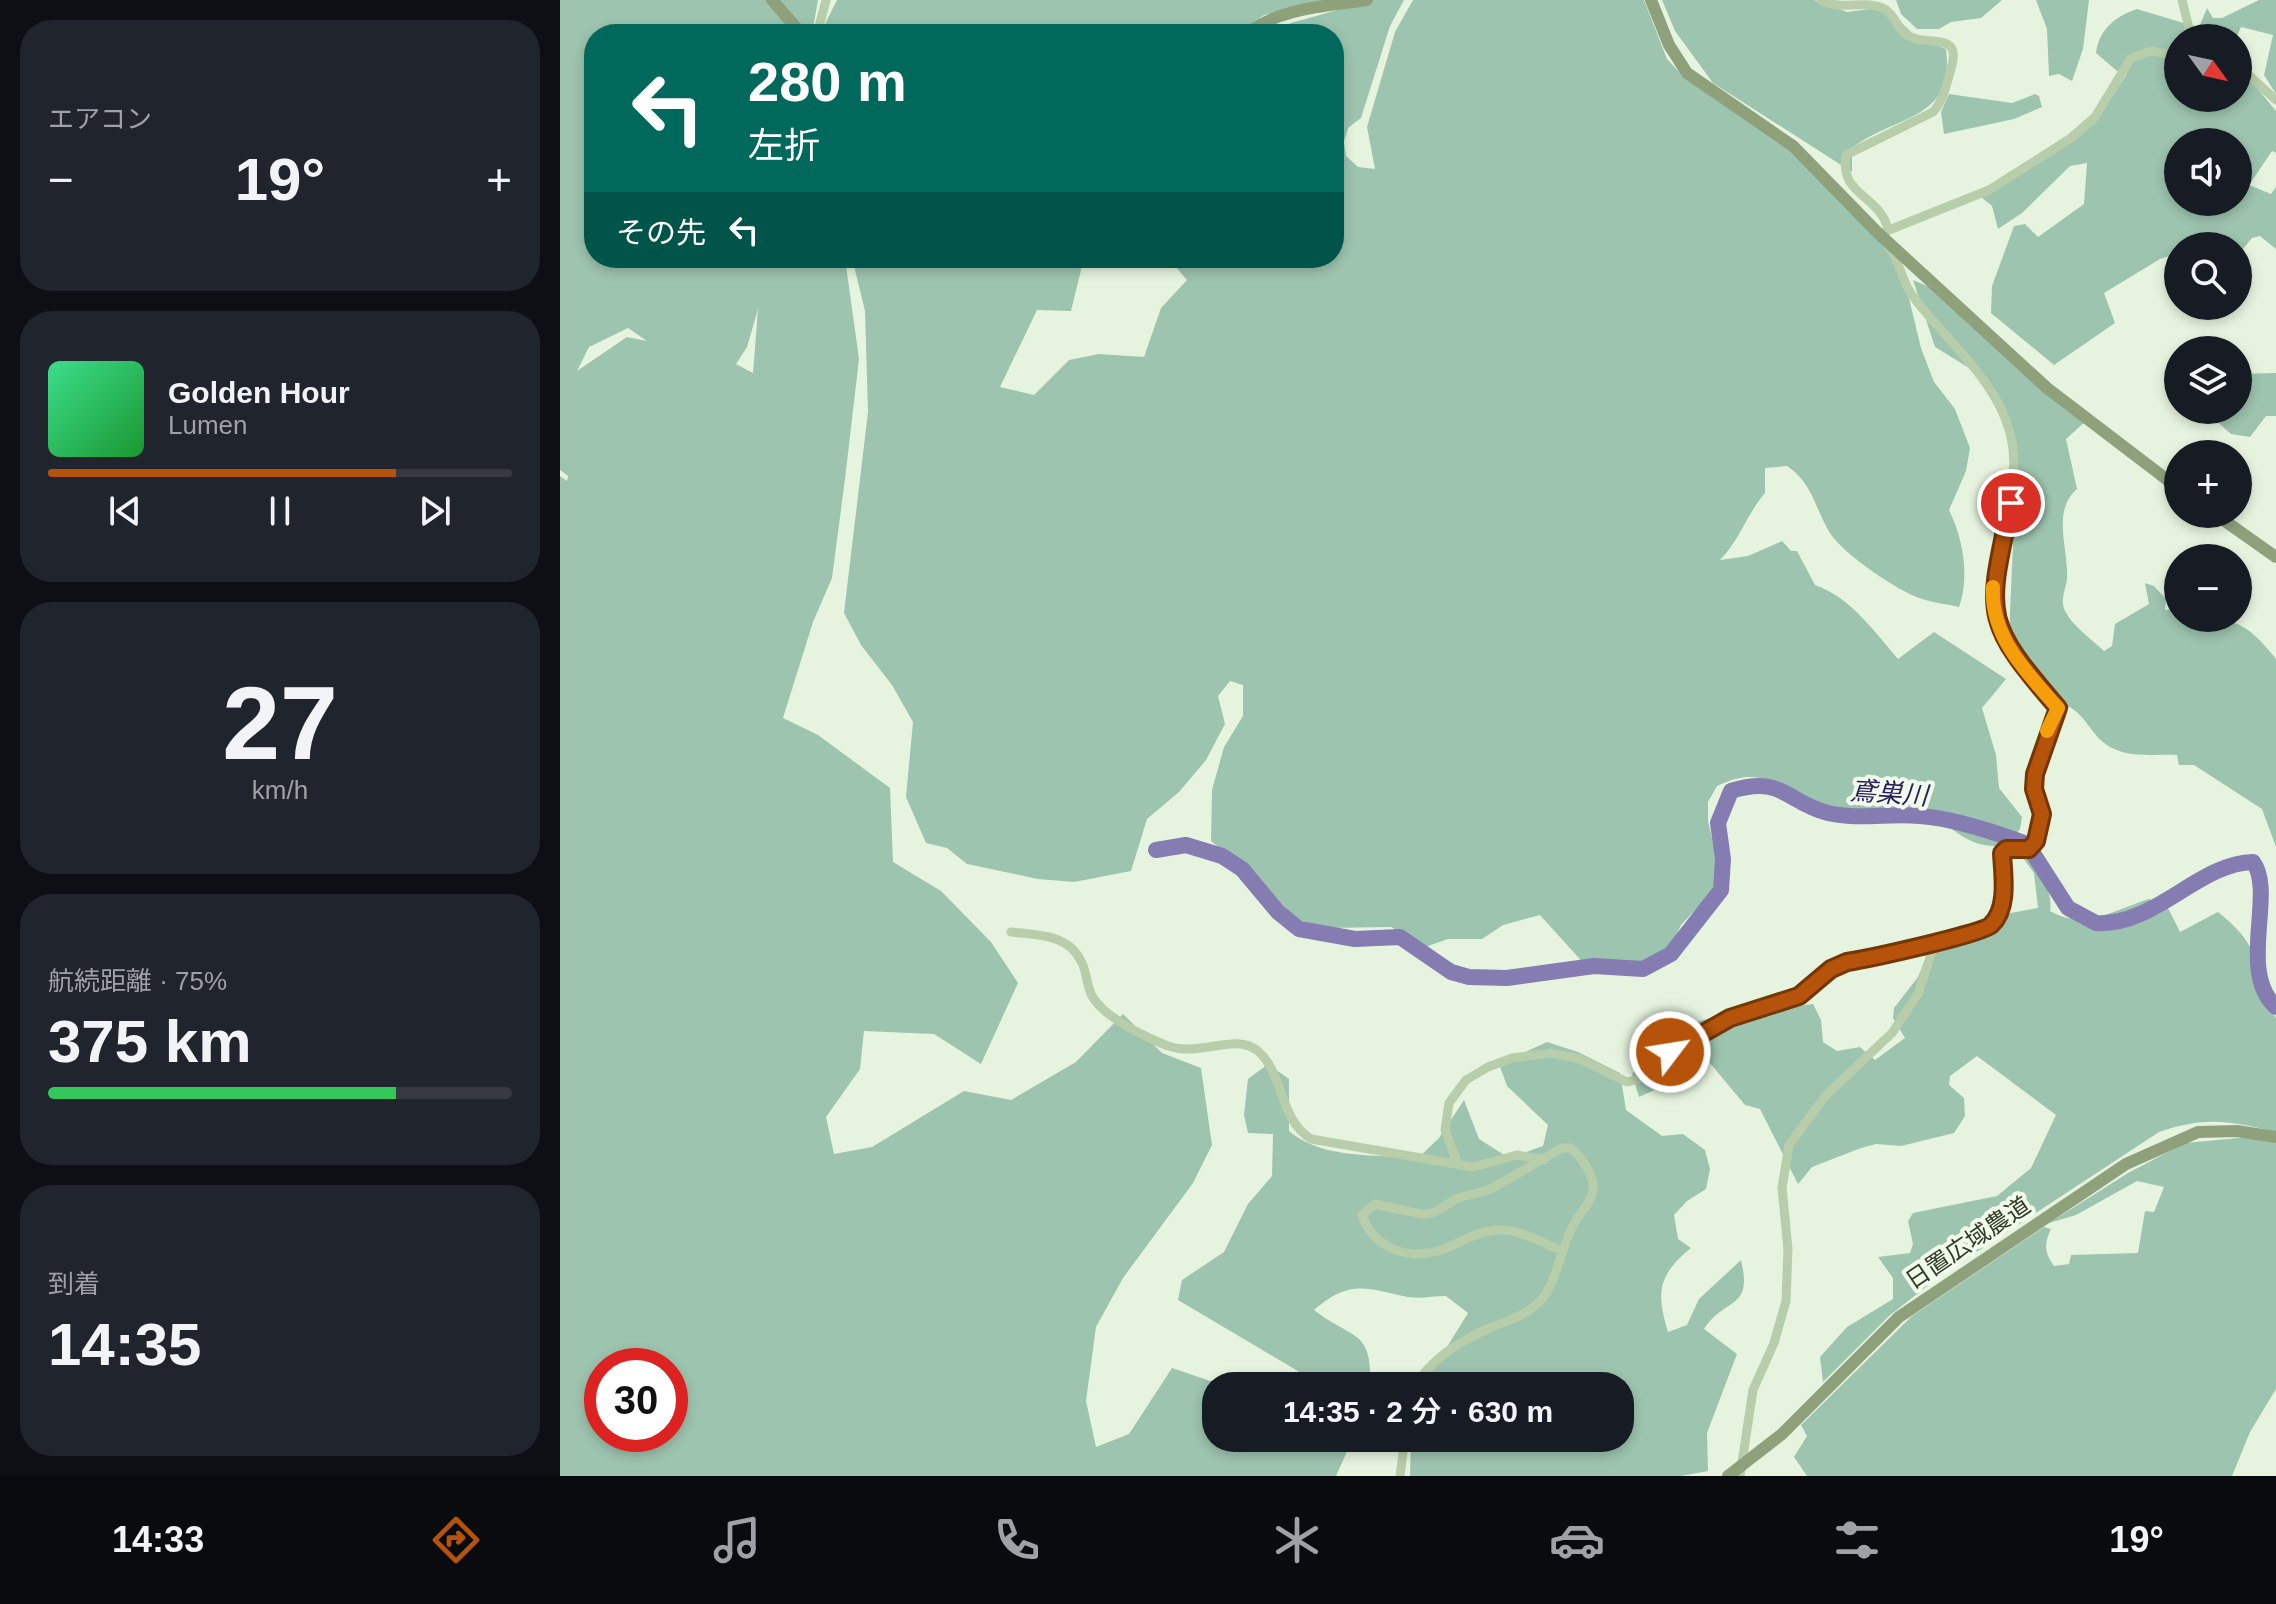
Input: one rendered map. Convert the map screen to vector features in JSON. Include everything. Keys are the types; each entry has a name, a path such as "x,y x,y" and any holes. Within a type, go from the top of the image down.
{"street":[{"path":"772,0 793,24"},
{"path":"820,24 826,0"},
{"path":"1263,24 1303,10 1367,0"},
{"path":"1651,0 1669,45 1687,73 1793,146 2047,388 2164,477"},
{"path":"1458,1165 1445,1130 1449,1103 1466,1080 1488,1067 1512,1058 1551,1053 1580,1059 1627,1082 1643,1078 1663,1056 1681,1044 1730,1018 1799,996 1831,969 1983,930 1999,913 2003,897 2002,853 2006,849 2029,849 2036,841 2042,814 2034,789 2035,774 2058,708 2006,643 1992,601 1996,563 2015,483 2009,430 1989,390 1900,275 1883,231 1885,218 1868,199 1855,192 1843,170 1846,155 1933,112 1940,104 1955,57 1952,47 1939,40 1916,40 1903,32 1890,11 1877,6 1846,8 1821,0"},
{"path":"2182,0 2188,24"},
{"path":"1883,231 1989,190 2071,138 2095,117 2131,58 2145,51 2164,54"},
{"path":"2252,77 2276,100"},
{"path":"2252,81 2260,84"},
{"path":"2235,528 2276,557"},
{"path":"1011,932 1054,937 1074,950 1082,962 1092,995 1101,1007 1164,1045 1186,1052 1240,1043 1259,1052 1288,1115 1301,1133 1311,1139 1473,1167 1528,1154 1544,1160"},
{"path":"1736,1474 1753,1390 1774,1343 1786,1301 1788,1249 1782,1188 1789,1145 1826,1095 1892,1033 1918,994 1936,940"},
{"name":"日置広域農道","path":"1736,1474 1782,1434 1899,1317 2126,1164 2198,1132 2237,1131 2276,1137"},
{"path":"1423,1372 1442,1354 1534,1306 1553,1279 1562,1251 1594,1189 1588,1171 1571,1148 1562,1148 1489,1190 1458,1198 1433,1213 1421,1214 1375,1204 1362,1215 1381,1244 1401,1252 1442,1250 1481,1232 1500,1229 1562,1251"},
{"path":"1400,1476 1403,1452"}],"green space":[{"path":"560,0 818,0 814,24 584,24 584,268 846,268 859,359 832,578 813,622 783,718 818,735 890,788 893,862 941,891 991,942 1018,983 981,1064 934,1034 864,1031 860,1069 826,1117 834,1154 872,1147 964,1091 1011,1100 1076,1062 1123,1014 1162,1053 1201,1068 1212,1145 1193,1183 1123,1278 1096,1327 1086,1401 1096,1447 1129,1434 1172,1368 1202,1378 1202,1452 1347,1452 1336,1476 560,1476 560,476 567,481 568,476 560,470","holes":["758,309 753,373 736,364 747,347","628,328 647,341 627,337 577,371 589,347"]},
{"path":"837,0 1338,0 1264,15 1251,24 825,24"},
{"path":"1373,0 1404,0 1390,26 1361,118 1348,128 1344,142 1344,24 1291,23"},
{"path":"1413,0 1644,0 1667,59 1686,79 1746,110 1897,249 1921,348 1934,382 1955,409 1970,448 1966,471 1949,510 1963,558 1964,583 1959,607 1912,595 1859,561 1830,533 1803,480 1787,466 1765,468 1765,493 1720,560 1748,556 1782,541 1791,551 1797,551 1815,585 1828,590 1850,606 1898,659 1934,632 2006,679 1982,708 1996,755 1999,788 2022,817 2020,829 2008,845 1994,846 1972,841 1924,812 1913,809 1892,810 1850,820 1839,819 1806,805 1769,781 1755,777 1738,778 1717,786 1708,802 1708,821 1718,864 1714,890 1681,925 1671,946 1645,961 1606,974 1587,967 1540,915 1503,925 1482,939 1448,939 1425,947 1391,927 1323,928 1296,919 1255,876 1211,841 1212,790 1224,747 1243,716 1243,685 1230,681 1218,696 1225,724 1206,760 1179,792 1147,819 1131,871 1074,882 1038,879 967,864 947,848 926,843 906,797 913,722 892,685 861,645 844,613 868,412 865,311 854,268 1082,268 1071,311 1037,310 1000,387 1034,395 1069,360 1099,354 1144,357 1161,308 1187,280 1177,268 1344,268 1344,142 1346,156 1358,167 1375,169 1367,127 1395,32"},
{"path":"1662,0 1814,0 1847,12 1878,8 1892,13 1914,35 1946,49 1946,73 1941,90 1932,103 1852,148 1852,172 1713,83 1675,31"},
{"path":"1896,0 2002,0 1981,18 1951,22 1939,29 1917,29 1901,14"},
{"path":"2036,0 2089,0 2083,49 2072,81 2059,74 2049,76 2047,29"},
{"path":"2259,0 2276,0 2276,94 2264,75 2273,35 2252,30 2252,24 2200,24 2207,8 2213,18 2222,18"},
{"path":"2137,9 2187,24 2164,24 2164,112 2252,112 2252,82 2276,111 2276,153 2272,151 2252,181 2252,128 2164,128 2164,216 2252,216 2252,186 2271,194 2276,187 2276,249 2260,236 2252,238 2252,232 2164,232 2164,258 2104,293 2115,323 2054,365 1991,313 1992,286 2014,226 2025,224 2038,237 2084,204 2087,163 2070,166 2022,213 1998,229 1992,206 1981,197 2094,124 2127,74 2117,71 2096,53 2105,30"},
{"path":"1949,94 2012,103 2035,94 2039,96 2042,107 2014,119 1944,134 1941,112"},
{"path":"1913,280 1936,290 2086,421 2066,439 2077,489 2069,498 2063,520 2067,579 2063,601 2074,623 2104,651 2112,646 2115,624 2149,604 2145,583 2154,586 2164,597 2164,632 2251,632 2276,659 2276,847 2262,809 2194,765 2179,765 2177,755 2132,754 2112,748 2074,710 2070,707 2065,710 2028,666 2009,635 2013,545 2002,505 2018,455 2009,418 1982,376 1935,347"},
{"path":"2276,373 2276,416 2266,416 2250,437 2231,434 2220,424 2252,424 2252,374"},
{"path":"2029,855 2050,896 2050,911 2063,917 2099,917 2149,899 2168,908 2180,932 2218,912 2236,928 2253,954 2255,989 2276,1018 2276,1132 2244,1125 2204,1122 2159,1132 1940,1276 1889,1316 1823,1382 1820,1357 1847,1327 1893,1299 1893,1278 1878,1257 1910,1253 1913,1244 1908,1221 1913,1213 1997,1196 2031,1168 2056,1115 1977,1056 1950,1076 1949,1085 1964,1098 1965,1116 1954,1133 1901,1146 1876,1144 1861,1148 1812,1167 1798,1184 1760,1109 1745,1105 1694,1044 1679,1048 1668,1084 1639,1097 1632,1074 1669,1029 1776,1001 1798,1006 1813,1004 1821,1020 1823,1042 1837,1051 1860,1047 1875,1060 1905,1038 1893,1018 1894,1008 1918,977 1930,948 1962,940 1989,917 2038,908 2034,873 2023,858"},
{"path":"1547,1042 1578,1052 1620,1073 1626,1110 1662,1136 1683,1134 1705,1150 1710,1169 1706,1189 1687,1201 1674,1215 1678,1239 1691,1248 1666,1276 1661,1295 1668,1332 1687,1325 1699,1299 1741,1260 1744,1276 1740,1296 1704,1329 1737,1354 1707,1433 1708,1471 1681,1476 1410,1476 1411,1452 1634,1452 1634,1372 1432,1372 1468,1313 1446,1296 1413,1298 1359,1288 1338,1294 1314,1310 1364,1344 1370,1372 1299,1372 1178,1300 1182,1280 1224,1252 1248,1204 1272,1176 1273,1134 1248,1133 1244,1115 1248,1079 1268,1064 1289,1079 1289,1131 1302,1140 1317,1147 1350,1154 1417,1159 1439,1138 1464,1100 1479,1139 1509,1158 1543,1146 1548,1125 1507,1086 1499,1064"},
{"path":"2249,1137 2276,1142 2276,1389 2250,1432 2232,1476 1807,1476 1794,1457 1807,1436 1801,1425 1912,1316 2044,1227 2051,1229 2046,1248 2054,1266 2069,1264 2071,1255 2138,1253 2145,1211 2154,1212 2164,1187 2137,1181 2076,1215 2049,1223 2128,1173 2185,1143"}],"waterway":[{"name":"鳶巣川","path":"1156,850 1186,845 1222,856 1242,869 1278,912 1299,929 1355,939 1400,937 1451,972 1469,977 1507,978 1594,966 1643,969 1671,954 1721,890 1723,859 1718,823 1731,791 1762,786 1828,813 1932,817 2027,844 2068,908 2096,923 2117,922 2137,915 2214,873 2233,865 2253,862 2259,875 2261,892 2259,974 2265,992 2276,1007"}],"slow traffic":[{"path":"1993,587 1996,620 2006,643 2058,708 2047,731"}],"route":[{"path":"1670,1052 1730,1018 1799,996 1831,969 1847,962 1972,934 1992,925 2003,897 2002,853 2006,849 2029,849 2036,841 2042,814 2034,789 2035,774 2042,761 2045,736 2058,708 2019,662 1996,620 1992,601 1996,563 2011,503"}]}
